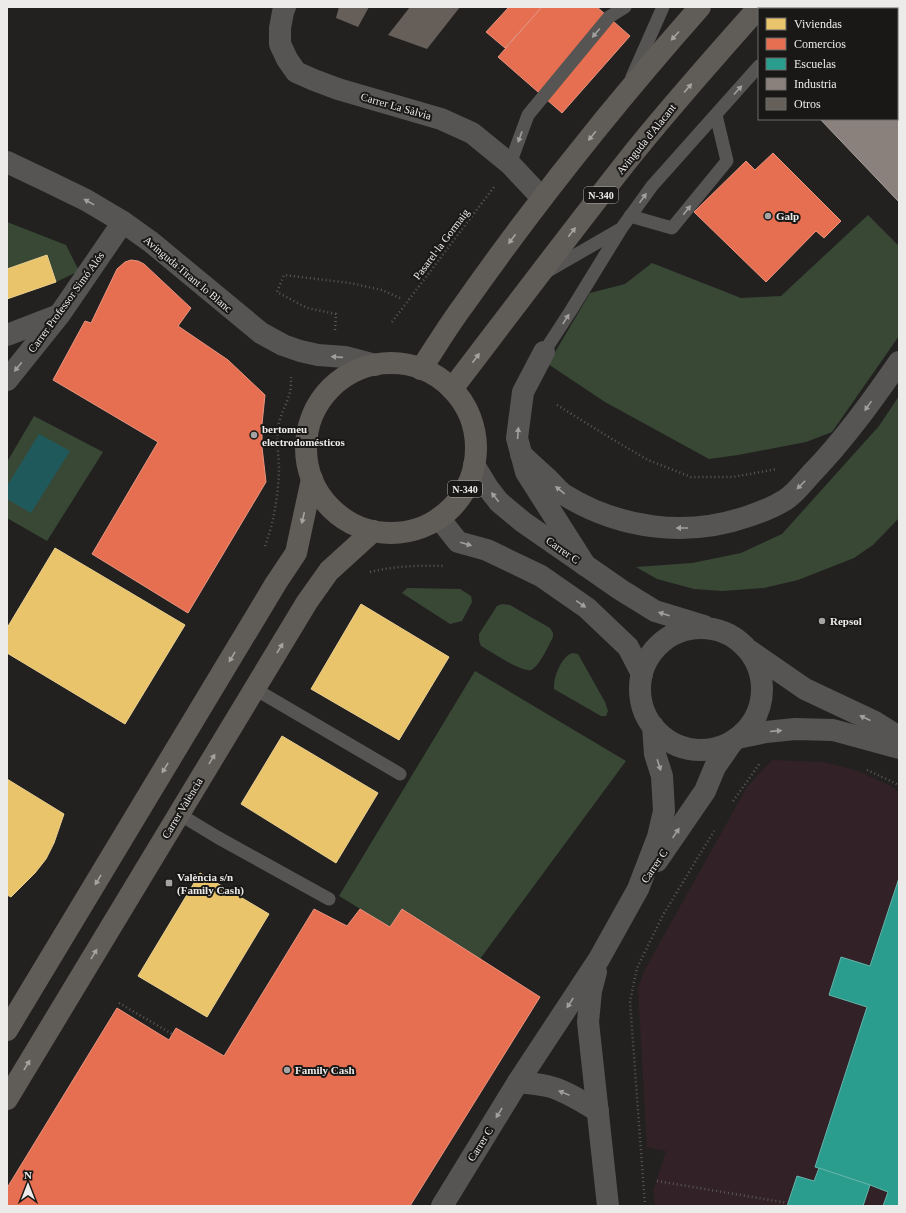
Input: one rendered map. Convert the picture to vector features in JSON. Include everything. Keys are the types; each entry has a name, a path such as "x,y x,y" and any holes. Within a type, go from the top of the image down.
{"main road":[{"path":"421,369 463,306 542,198 700,7"},
{"name":"Avinguda d'Alacant","path":"452,389 628,160 700,73 758,7"},
{"name":"N-340","path":"393,363 407,364 421,369 438,377 452,389 464,405 472,424 476,443 474,465 468,485 456,504 439,518 422,527 403,532 390,533 373,531 357,526 341,517 328,504 318,493 312,480 307,457 307,434 314,413 326,393 343,378 359,370 375,364 393,363"},
{"path":"7,1030 272,590 296,553 312,480"},
{"name":"Carrer València","path":"7,1099 307,602 329,571 373,531"}],"street":[{"name":"Carrer La Sàlvia","path":"285,7 280,28 280,44 286,59 296,72 338,89 441,119 472,133 504,173 542,198"},
{"name":"Avinguda Tirant lo Blanc","path":"7,162 86,200 123,222 151,242 261,333 300,352 345,357 375,364"},
{"name":"Carrer Professor Simó Alós","path":"7,380 60,314 123,222"},
{"path":"7,335 60,314"},
{"path":"544,352 523,392 517,438 526,472 585,565"},
{"path":"521,454 562,493 584,506 608,516 632,523 658,528 711,526 737,520 762,511 786,499 804,482 828,457 854,425 899,362"},
{"name":"Carrer C","path":"474,465 488,488 499,502 523,522 621,590 655,611 715,630"},
{"path":"439,518 458,542 487,550 541,576 587,608 628,647 642,674"},
{"path":"899,737 875,722 805,688 748,650 732,636 715,630 696,628 678,633 662,642 649,657 642,674 640,692 644,711 653,726 666,738 687,748 699,750 716,748 735,740 766,732 788,730 833,730 899,748"},
{"path":"735,740 751,724 760,706 762,686 758,667 748,650"},
{"name":"Carrer C","path":"636,894 658,838 664,811 662,776 655,754 653,726"},
{"name":"Carrer C","path":"442,1206 518,1082 599,959 636,894 705,792 715,767 735,740"},
{"name":"Carrer C","path":"599,959 591,991 588,1022 608,1206"},
{"path":"518,1082 553,1088 575,1097 598,1111"}],"lane":[{"path":"504,173 528,115 609,17 625,7"},
{"path":"622,100 663,7"},
{"path":"544,352 621,229 652,186 758,67"},
{"path":"630,216 672,228 727,161 716,115"},
{"path":"536,278 621,229"},
{"path":"255,689 400,774"},
{"path":"179,814 217,837 329,899"}],"path":[{"name":"Pasarel·la Gormaig","path":"392,322 504,173"},
{"path":"335,334 336,314 307,308 277,292 284,275 350,283 382,290 400,298"},
{"path":"264,551 276,504 279,470 277,440 278,428 280,418 291,391 291,376"},
{"path":"557,405 648,460 691,477 733,477 778,469"},
{"path":"365,574 400,566 446,566"},
{"path":"729,807 759,763 765,761"},
{"path":"863,768 899,786"},
{"path":"645,1206 630,1001 637,968 643,954 663,915 716,827"},
{"path":"119,1003 172,1034"},
{"path":"657,1181 788,1203"}],"shaded area":[{"path":"772,760 823,762 855,770 891,786 899,792 899,1206 655,1206 653,1191 666,1151 647,1147 638,989 644,971 747,787"}],"green space":[{"path":"868,215 899,246 899,336 832,432 806,442 709,459 605,402 548,364 590,293 625,284 652,263 741,298 781,296"},
{"path":"7,222 66,245 79,271 56,282 47,255 7,269"},
{"path":"899,396 899,518 873,545 854,558 798,580 764,588 722,591 694,589 657,579 636,567 692,563 741,553 782,534 879,426"},
{"path":"34,416 103,452 47,541 7,518 7,462"},
{"path":"407,588 460,589 471,596 472,602 462,621 450,624 402,593"},
{"path":"502,604 510,605 550,628 553,633 553,637 544,655 537,665 531,670 514,665 481,646 479,634 497,606"},
{"path":"572,653 578,654 605,702 608,711 606,716 601,716 554,689 558,668 564,659"},
{"path":"475,671 626,761 480,959 403,909 390,927 339,896"}],"water":[{"path":"39,434 70,451 31,513 7,499 7,486"}],"building: Viviendas":[{"path":"47,255 56,282 7,299 7,269"},
{"path":"55,548 185,625 125,724 7,653 7,628"},
{"path":"361,604 449,657 399,740 311,689"},
{"path":"282,736 378,793 336,863 241,804"},
{"path":"7,779 64,814 54,843 46,859 35,873 11,897 7,895"},
{"path":"200,873 269,914 207,1017 138,976"}],"building: Comercios":[{"path":"509,7 542,7 505,48 486,32"},
{"path":"542,7 597,7 630,36 562,113 498,57"},
{"name":"Galp","path":"773,153 841,221 824,238 816,231 766,282 694,212 746,161 755,170"},
{"path":"131,260 144,264 191,308 178,326 228,360 265,395 262,424 262,447 266,482 188,613 92,554 158,442 53,380 85,321 91,323 117,269 125,262"},
{"name":"Family Cash","path":"314,909 347,926 360,909 390,927 402,909 540,997 410,1206 7,1206 7,1188 117,1008 169,1040 176,1028 224,1056"}],"building: Escuelas":[{"path":"899,878 899,1206 883,1206 888,1192 815,1167 867,1007 829,995 841,957 870,966"},
{"path":"819,1168 870,1185 863,1206 787,1206 797,1176 814,1181"}],"building: Industria":[{"path":"899,26 899,202 821,120 898,120"}],"building: Otros":[{"path":"339,7 369,7 358,27 336,18"},
{"path":"410,7 460,7 427,49 388,35"}],"place":[{"name":"Galp","path":"768,216"},
{"name":"bertomeu electrodomésticos","path":"254,435"},
{"name":"Repsol","path":"822,621"},
{"name":"València s/n (Family Cash)","path":"169,883"},
{"name":"Family Cash","path":"287,1070"}]}
